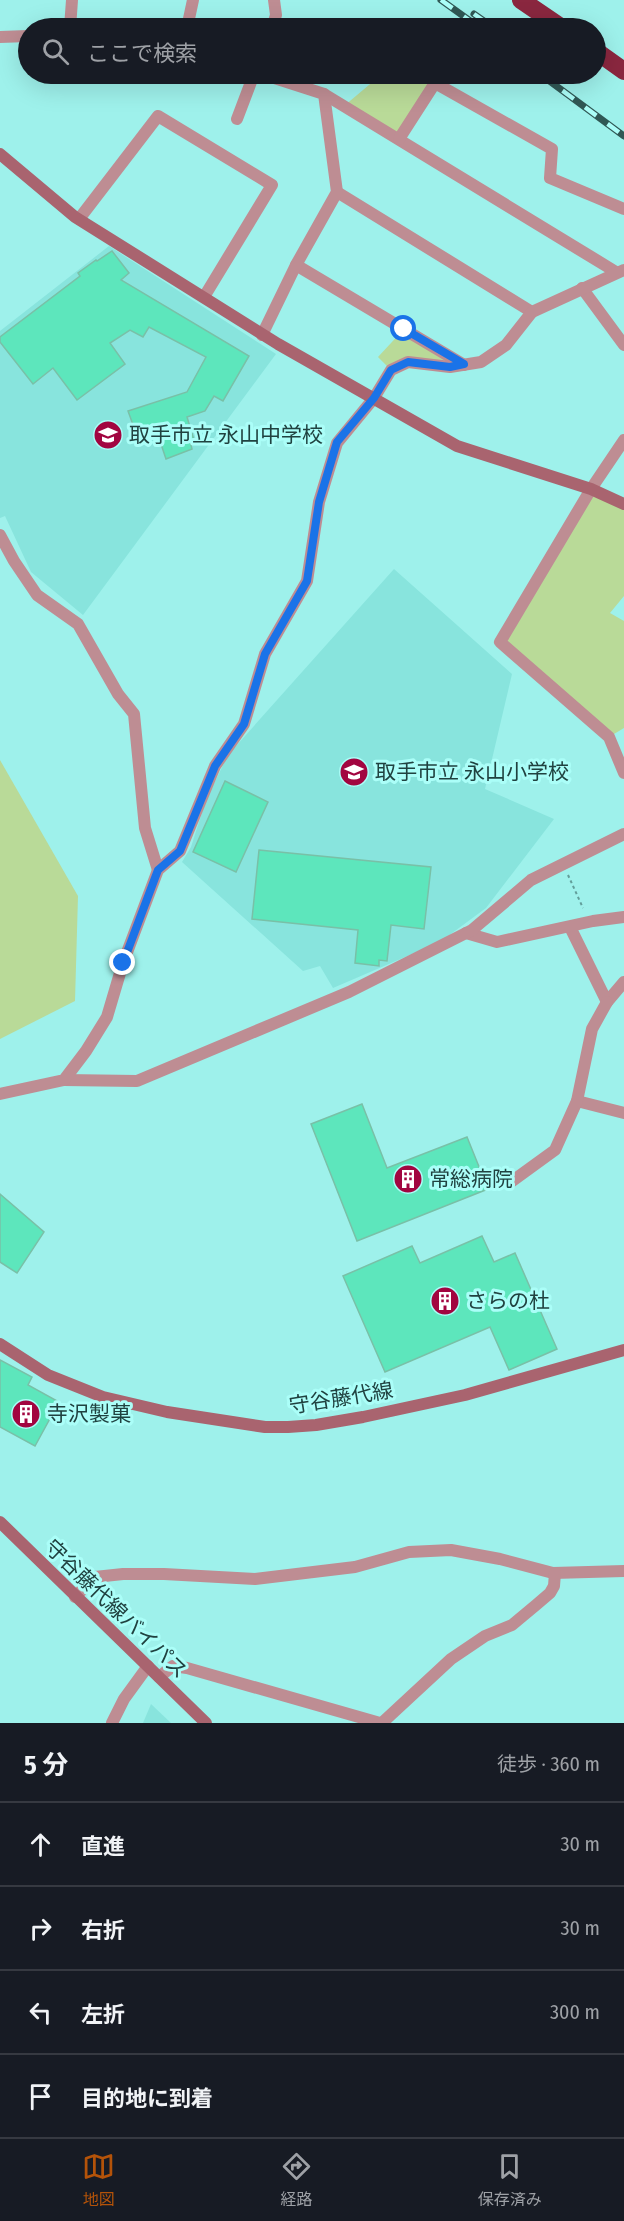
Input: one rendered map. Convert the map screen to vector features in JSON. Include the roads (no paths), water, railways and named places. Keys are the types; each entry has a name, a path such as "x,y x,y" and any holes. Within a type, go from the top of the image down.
{"highway":[{"path":"521,0 547,18"},
{"path":"606,57 623,66"}],"main road":[{"path":"0,154 79,219 262,335 457,446 591,489 624,504"},
{"name":"守谷藤代線","path":"0,1344 48,1375 103,1398 167,1412 265,1427 316,1425 363,1417 453,1397 624,1350"},
{"name":"守谷藤代線バイパス","path":"0,1522 206,1723"}],"street":[{"path":"71,18 72,0"},
{"path":"189,18 193,0"},
{"path":"274,0 275,18"},
{"path":"0,37 18,36"},
{"path":"237,119 250,84"},
{"path":"293,84 324,94 620,271"},
{"path":"399,139 434,84"},
{"path":"437,84 552,149 550,178 624,209"},
{"path":"262,335 296,265 337,192 324,94"},
{"path":"79,219 158,116 272,185 204,297"},
{"path":"337,192 532,312"},
{"path":"296,265 464,364"},
{"path":"64,1080 86,1051 107,1017 123,963 158,870 180,851 215,766 244,724 265,654 307,581 319,502 337,442 374,398 391,370 408,362 450,367 481,362 506,345 532,312 620,271"},
{"path":"582,288 624,345"},
{"path":"624,440 591,489 500,642 609,737 624,773"},
{"path":"0,535 37,595 78,624 118,694 134,714 145,828 158,870"},
{"path":"0,1094 64,1080 137,1082 349,992 466,933 531,880 624,834"},
{"path":"466,933 497,942 624,917"},
{"path":"570,927 607,1002"},
{"path":"511,1182 555,1150 577,1101 592,1029 607,1002 624,982"},
{"path":"577,1101 624,1113"},
{"path":"75,1597 95,1576 164,1574 255,1579 355,1567 409,1552 451,1550 555,1573 624,1571"},
{"path":"159,1677 173,1666 187,1668 381,1723 451,1659 485,1635 512,1625 550,1593 554,1586 555,1573"},
{"path":"112,1723 124,1699 147,1666"}],"railway":[{"path":"441,0 466,18"},
{"path":"474,14 480,18"},
{"path":"554,84 624,136"}],"place":[{"name":"取手市立 永山中学校","path":"108,435"},
{"name":"取手市立 永山小学校","path":"354,772"},
{"name":"常総病院","path":"408,1179"},
{"name":"さらの杜","path":"445,1301"},
{"name":"寺沢製菓","path":"26,1414"}]}
